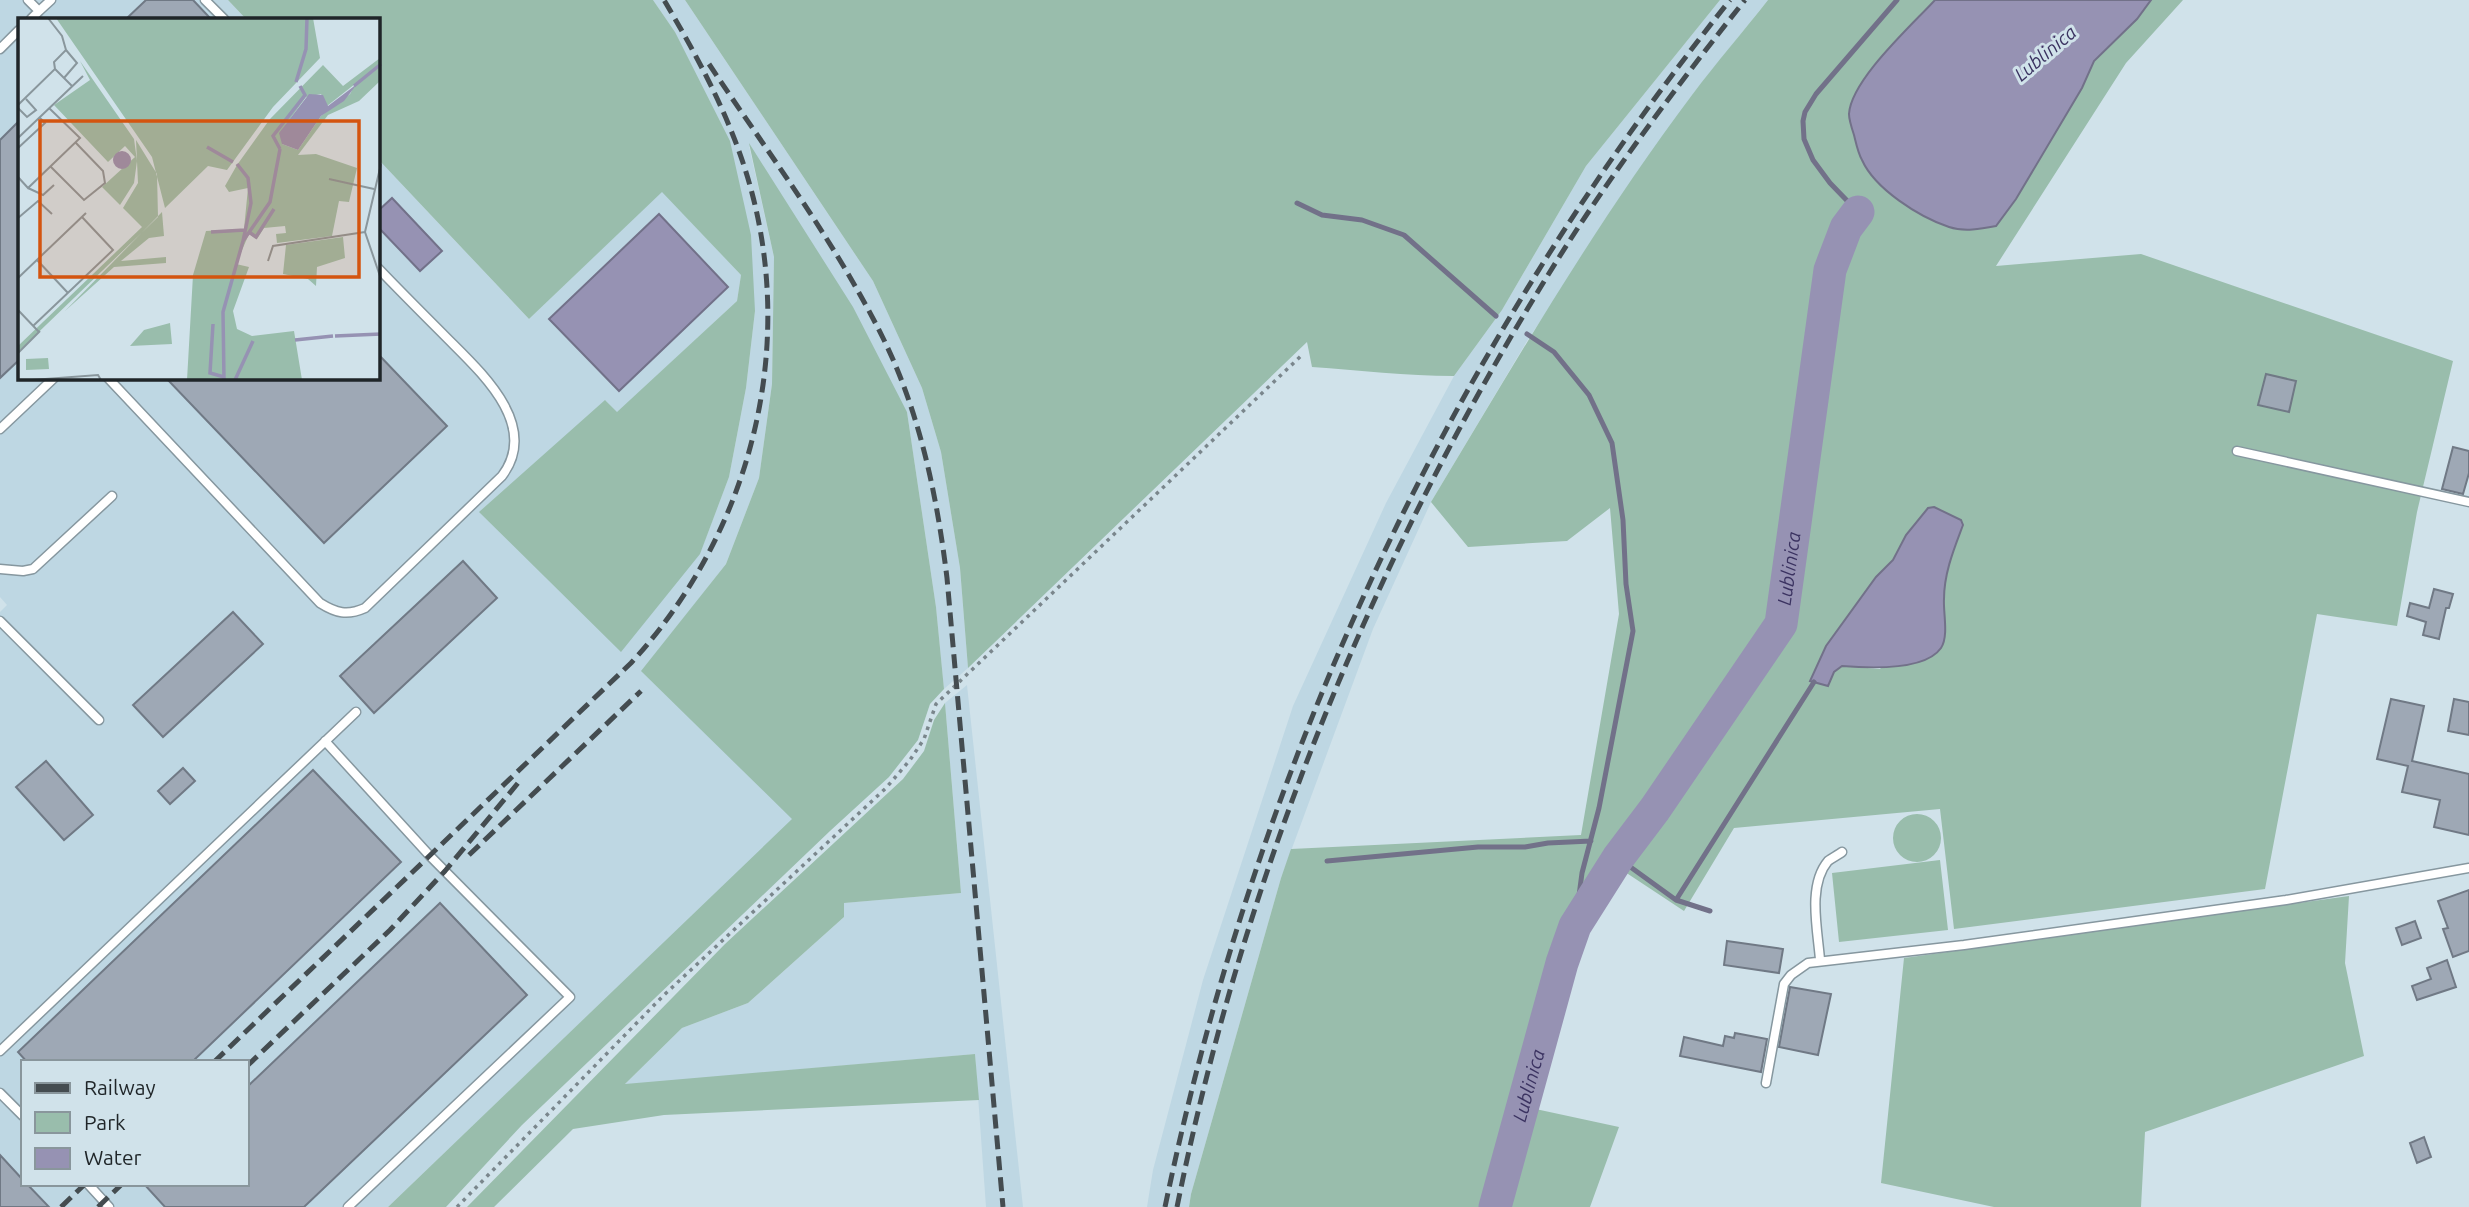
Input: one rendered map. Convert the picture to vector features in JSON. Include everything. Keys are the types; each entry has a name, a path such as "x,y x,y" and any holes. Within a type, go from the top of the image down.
{"lane":[{"path":"28,0 39,11"},
{"path":"32,18 51,0"},
{"path":"205,0 223,18"},
{"path":"0,49 18,31"},
{"path":"110,380 320,603 341,614 353,613 365,608 502,476 515,453 511,422 494,385 380,270"},
{"path":"0,429 52,380"},
{"path":"2238,451 2469,502"},
{"path":"0,569 33,569 112,496"},
{"path":"0,621 99,720"},
{"path":"0,1051 356,712"},
{"path":"325,741 430,856 569,997 348,1207"},
{"path":"1820,960 1816,897 1819,878 1829,861 1842,852"},
{"path":"1766,1083 1784,984 1799,968 1820,960 1964,945 2273,902 2469,868"},
{"path":"0,1093 21,1114"},
{"path":"90,1186 109,1207"}],"path":[{"path":"457,1207 664,995 886,788 924,739 936,704 1302,355"}],"shaded area":[{"path":"0,0 228,0 245,18 18,18 18,380 380,380 380,161 529,319 662,191 741,275 737,301 617,413 605,400 700,553 729,477 746,388 755,311 675,32 653,0 685,0 873,281 922,388 941,452 960,568 968,668 944,689 936,607 907,412 749,146 774,257 772,384 759,478 726,564 642,671 793,819 388,1207 0,1207 0,612 7,605 0,597"},
{"path":"1720,0 1768,0 1692,95 1527,341 1431,502 1373,629 1281,878 1189,1207 1147,1207 1153,1170 1203,980 1293,706 1386,503 1454,376 1502,310 1586,166"},
{"path":"967,685 1023,1207 986,1207 975,1054 624,1085 682,1028 748,1003 844,917 843,903 961,893 945,703"}],"green space":[{"path":"228,0 653,0 675,32 730,141 751,235 755,311 746,388 729,477 700,554 621,652 479,512 605,400 617,412 737,301 741,275 662,192 529,319 380,161 380,18 245,18"},
{"path":"685,0 1720,0 1586,166 1502,310 1454,376 1312,367 1307,342 968,668 960,568 941,452 922,388 873,281"},
{"path":"1768,0 1935,0 1873,66 1874,179 1903,204 2052,136 2082,88 2094,61 2137,19 2151,0 2183,0 2126,63 1996,266 2141,254 2453,361 2417,512 2397,626 2317,614 2265,889 1954,929 1940,809 1734,828 1684,911 1619,868 1557,973 1522,1106 1619,1127 1590,1207 1189,1207 1291,849 1581,835 1619,614 1610,508 1567,541 1468,547 1431,502 1556,295 1622,194 1692,95","holes":["1934,507 1963,525 1946,573 1944,597 1880,669 1842,666 1834,672 1826,646 1876,577 1893,560 1906,535 1928,508"]},
{"path":"749,143 853,307 907,412 936,607 944,689 930,704 918,740 889,777 522,1125 446,1207 388,1207 792,819 641,671 726,564 759,478 772,384 774,257"},
{"path":"945,703 961,893 844,903 844,917 748,1003 682,1028 625,1084 975,1054 979,1100 664,1115 573,1129 494,1207 467,1207 725,944 903,779 924,751 934,720"},
{"path":"1917,814 1934,821 1941,838 1934,855 1917,862 1900,855 1893,838 1900,821"},
{"path":"1940,860 1948,930 1839,942 1832,873"},
{"path":"2349,896 2345,963 2364,1056 2145,1132 2141,1207 1994,1207 1881,1183 1904,958"}],"water":[{"path":"1935,0 2151,0 2137,19 2094,61 2082,88 2016,199 1996,226 1972,230 1955,229 1925,216 1887,191 1868,171 1859,154 1849,114 1852,100 1884,54"},
{"path":"392,198 442,251 420,271 380,229 380,209"},
{"path":"659,214 728,287 619,391 549,319"},
{"path":"1934,507 1961,520 1963,525 1950,561 1944,589 1945,631 1941,648 1922,661 1909,664 1880,667 1842,666 1834,672 1828,686 1810,681 1826,646 1876,577 1893,560 1906,535 1928,508"}],"building":[{"path":"146,0 193,0 210,18 127,18"},
{"path":"18,122 18,361 0,378 0,140"},
{"path":"380,356 447,426 324,543 168,380 380,380"},
{"path":"2266,374 2296,381 2289,412 2258,405"},
{"path":"2453,447 2469,451 2469,473 2463,494 2442,489"},
{"path":"463,561 497,598 374,713 340,676"},
{"path":"2434,589 2453,594 2449,608 2446,608 2439,639 2423,635 2426,622 2407,616 2410,603 2429,608"},
{"path":"233,612 263,644 163,737 133,705"},
{"path":"2391,699 2424,706 2412,761 2469,774 2469,835 2434,827 2440,800 2402,792 2408,766 2377,759"},
{"path":"2454,699 2469,702 2469,735 2448,731"},
{"path":"46,761 93,815 64,840 16,787"},
{"path":"183,768 195,781 170,804 158,791"},
{"path":"313,770 401,862 194,1060 25,1060 18,1052"},
{"path":"2469,890 2469,951 2453,957 2443,929 2448,928 2438,901"},
{"path":"440,903 527,995 304,1207 165,1207 146,1186 248,1186 248,1086"},
{"path":"2415,921 2421,938 2402,945 2396,928"},
{"path":"1727,941 1783,949 1779,973 1724,965"},
{"path":"2447,960 2456,987 2417,1000 2412,986 2431,979 2427,968"},
{"path":"1790,987 1831,994 1818,1055 1779,1047"},
{"path":"1735,1033 1767,1039 1761,1072 1680,1056 1684,1037 1723,1046 1725,1036 1734,1038"},
{"path":"2424,1137 2431,1157 2417,1163 2410,1143"},
{"path":"0,1155 21,1178 21,1186 29,1186 49,1207 0,1207"}],"waterway":[{"name":"Lublinica","path":"1858,212 1830,183 1813,160 1804,139 1803,121 1805,112 1816,94 1897,0"},
{"path":"1297,203 1322,215 1362,220 1404,235 1496,316"},
{"name":"Lublinica","path":"1495,1207 1562,963 1575,926 1618,858 1655,809 1781,624 1830,270 1846,228 1858,212"},
{"path":"1527,334 1554,352 1589,395 1612,443 1623,520 1626,584 1633,631 1599,808 1582,873 1575,926"},
{"path":"1618,858 1676,900 1814,682"},
{"path":"1327,861 1478,847 1525,847 1591,841"},
{"path":"1676,900 1710,911"}],"railway":[{"path":"216,1060 631,663 671,614 705,560 731,503 751,444 763,382 768,319 764,256 752,193 736,142 703,70 664,0"},
{"path":"1165,1207 1204,1042 1253,880 1310,723 1376,570 1451,421 1535,276 1628,136 1730,0"},
{"path":"1177,1207 1205,1084 1238,962 1277,842 1321,725 1370,609 1425,495 1484,384 1548,275 1642,134 1745,0"},
{"path":"709,64 800,198 864,302 896,366 925,455 947,578 1003,1207"},
{"path":"469,855 641,691"},
{"path":"248,1065 390,930 445,871 518,783"},
{"path":"61,1207 83,1186"},
{"path":"98,1207 120,1186"}]}
